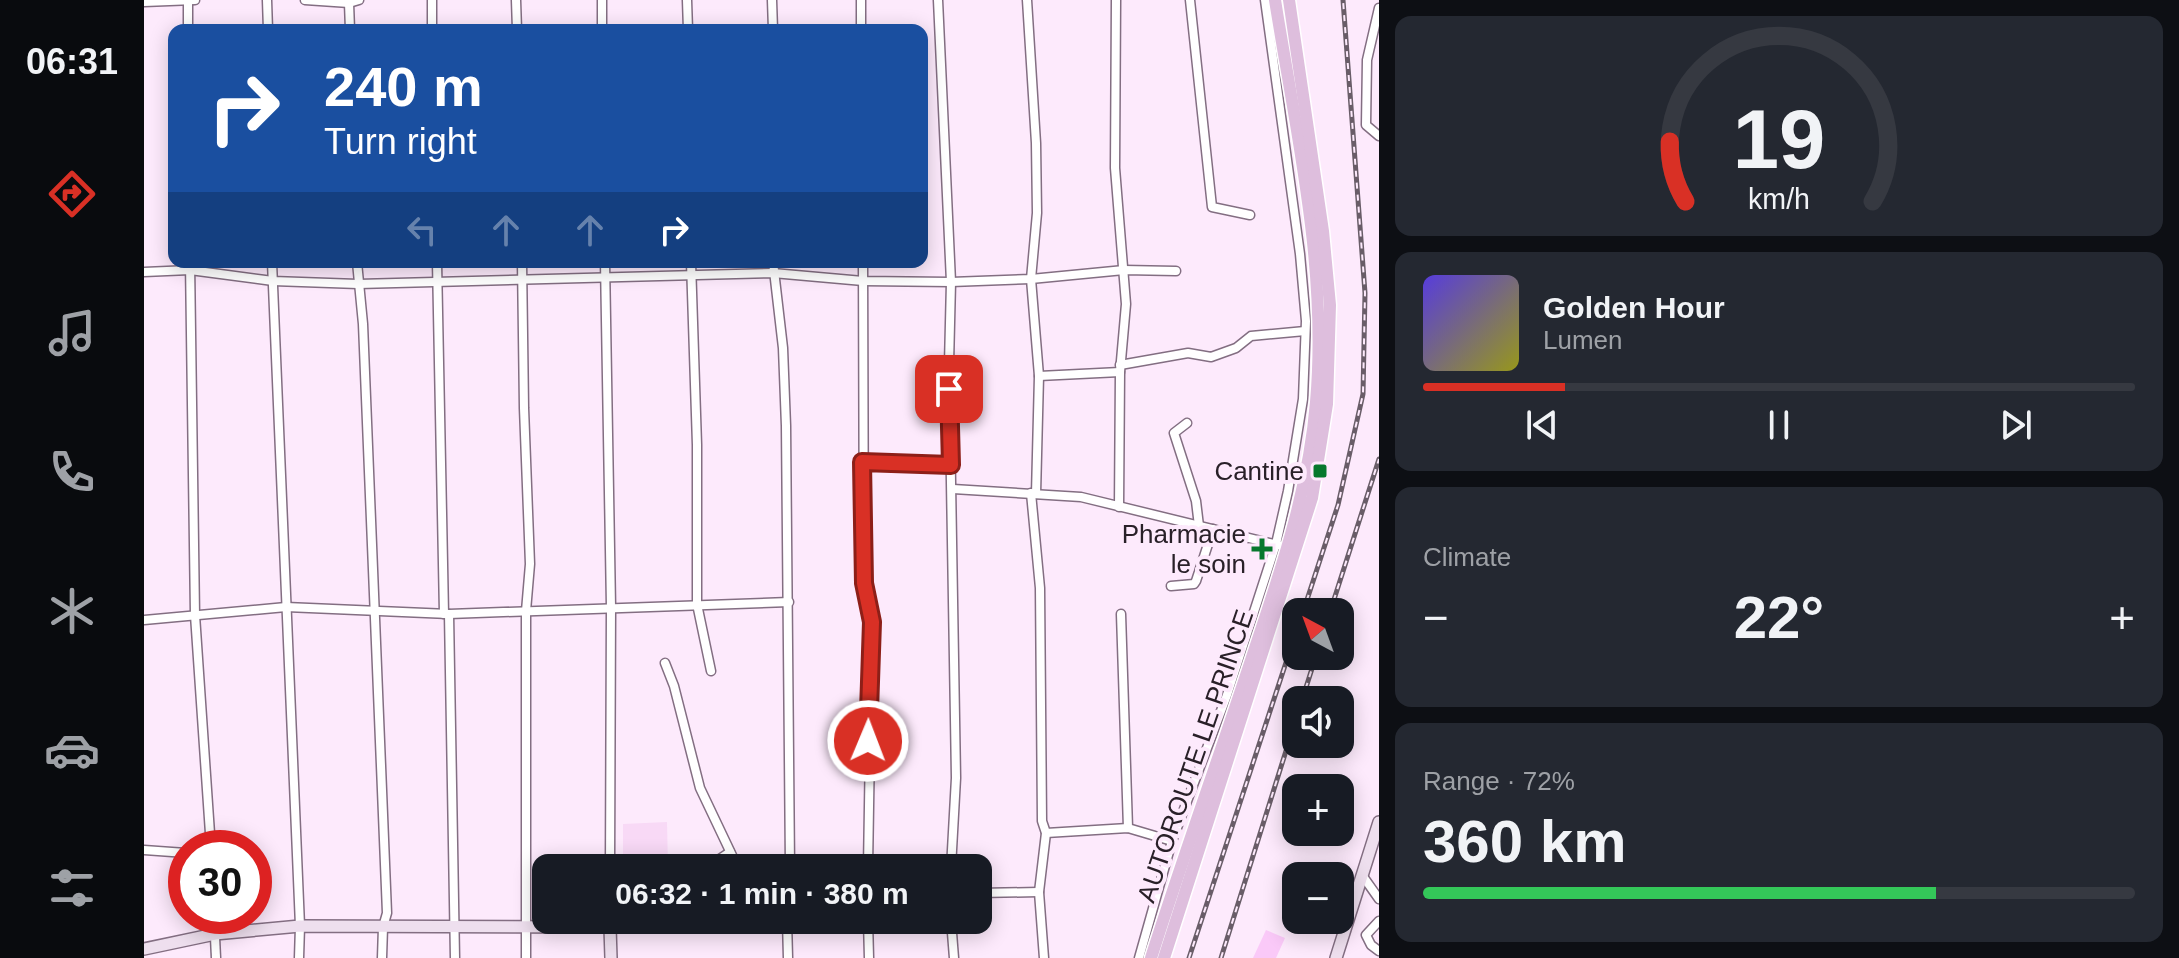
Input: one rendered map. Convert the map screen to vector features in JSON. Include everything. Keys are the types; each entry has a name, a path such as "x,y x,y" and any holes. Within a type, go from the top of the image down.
{"main road":[{"name":"AUTOROUTE LE PRINCE","path":"1151,958 1282,545 1302,495 1316,403 1319,306 1313,232 1275,0"},
{"name":"AUTOROUTE LE PRINCE","path":"1164,958 1312,498 1327,404 1330,305 1323,231 1289,0"}],"street":[{"path":"144,2 195,0"},
{"path":"267,0 268,24"},
{"path":"305,0 349,3 359,0"},
{"path":"432,0 432,24"},
{"path":"516,0 517,24"},
{"path":"602,0 602,24"},
{"path":"687,0 688,24"},
{"path":"772,0 773,24"},
{"path":"861,0 861,24"},
{"path":"938,0 951,282 949,364 956,778 952,854"},
{"path":"1027,0 1037,171 1031,279 1039,376 1034,493 1040,588 1042,821 1046,833 1039,892 1044,958"},
{"path":"1116,0 1115,168 1126,304 1120,368 1119,507"},
{"path":"1190,0 1212,207 1250,215"},
{"path":"953,489 1081,497 1282,545 1303,399 1305,331 1300,254 1265,0"},
{"path":"188,1 188,24"},
{"path":"349,3 350,24"},
{"path":"1379,8 1367,60 1366,125 1379,136"},
{"path":"144,272 175,268"},
{"path":"190,268 195,615 210,830"},
{"path":"201,268 273,281 358,284 773,273 863,281 951,282 1031,279 1124,270 1176,271"},
{"path":"272,268 299,958"},
{"path":"357,268 363,324 387,913 383,927 382,958"},
{"path":"437,268 455,958"},
{"path":"522,268 530,564 526,611 526,958"},
{"path":"605,268 611,607 610,854"},
{"path":"691,268 697,445 697,604 711,671"},
{"path":"773,268 783,348 789,602 790,854"},
{"path":"863,268 864,583 872,622 868,854"},
{"path":"1039,376 1120,368 1188,353 1211,357 1236,348 1251,336 1305,331"},
{"path":"1187,423 1174,433 1196,501 1199,526"},
{"path":"862,462 951,465"},
{"path":"1171,586 1194,584 1213,529"},
{"path":"144,620 286,607 446,614 789,602"},
{"path":"1121,614 1128,828"},
{"path":"665,663 674,686 700,788 730,852 727,854"},
{"path":"1139,958 1172,841 1233,697"},
{"path":"1336,958 1379,822"},
{"path":"1046,833 1128,828 1172,841"},
{"path":"144,850 168,852"},
{"path":"1362,875 1379,899"},
{"path":"992,893 1039,892"},
{"path":"1376,958 1379,951 1371,945 1366,935 1379,921"},
{"path":"272,929 532,926"},
{"path":"144,949 215,934 216,958"},
{"path":"610,934 611,958"},
{"path":"787,934 788,958"},
{"path":"868,934 869,958"},
{"path":"952,934 954,958"}],"shaded area":[{"path":"667,822 668,854 623,854 623,824"},
{"path":"1266,930 1285,938 1276,958 1253,958"}],"railway":[{"path":"1308,598 1338,505 1363,394 1365,293 1343,0"},
{"path":"1334,598 1379,459"},
{"path":"1189,958 1284,670"},
{"path":"1306,686 1312,670"},
{"path":"1221,958 1284,758"}],"place":[{"name":"Cantine","path":"1320,471"},
{"name":"Pharmacie le soin","path":"1262,549"}],"route":[{"path":"868,741 872,622 864,583 862,462 951,465 949,389"}]}
